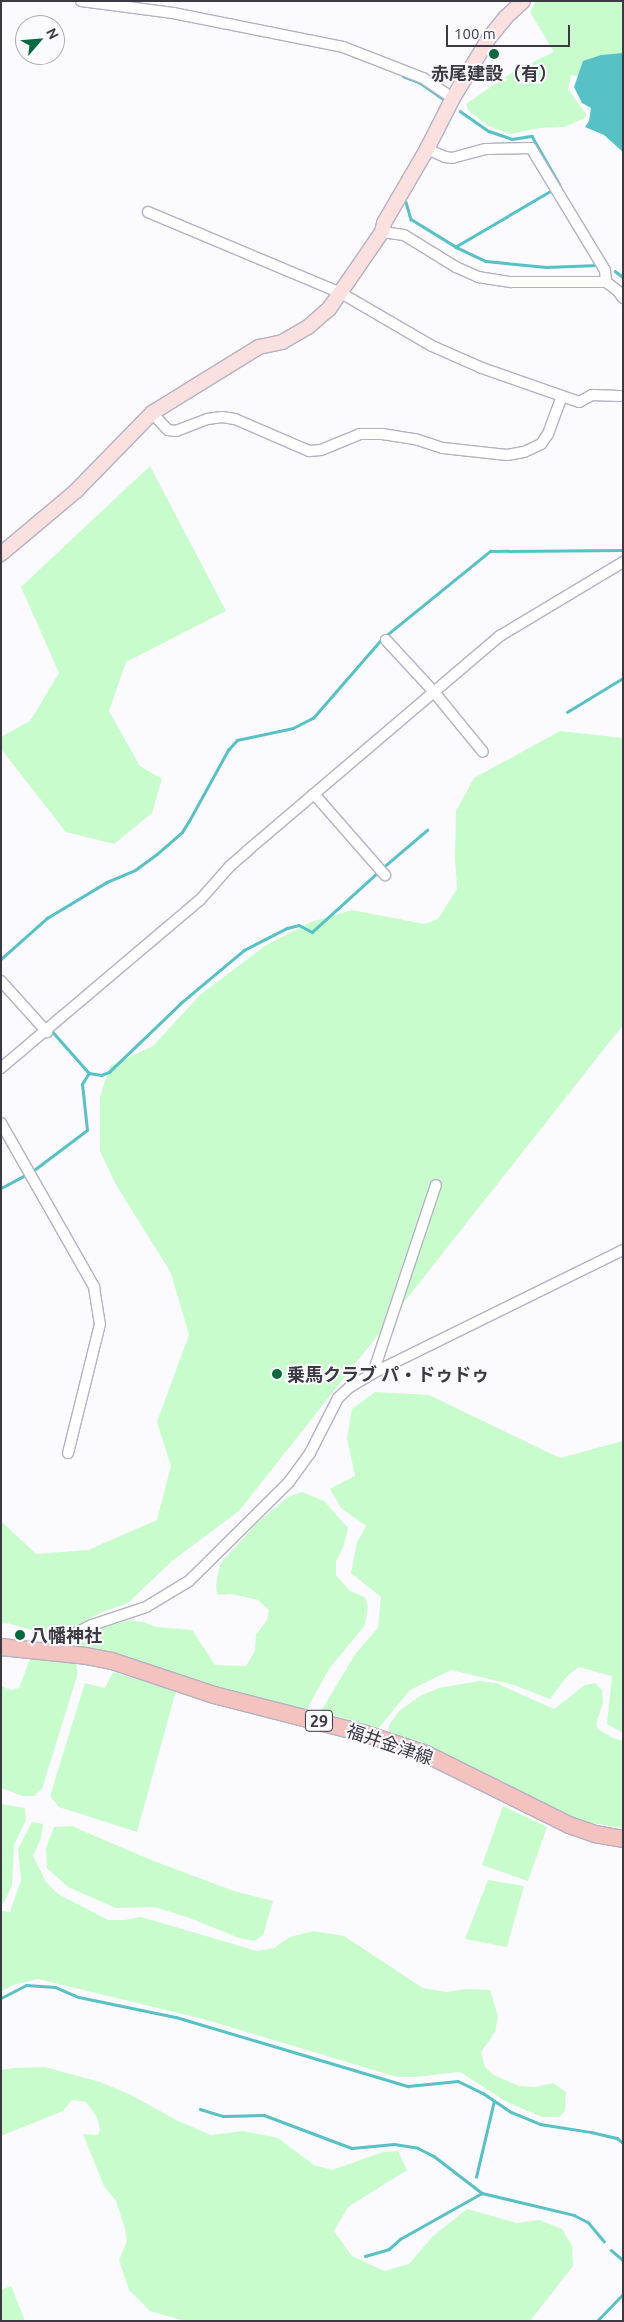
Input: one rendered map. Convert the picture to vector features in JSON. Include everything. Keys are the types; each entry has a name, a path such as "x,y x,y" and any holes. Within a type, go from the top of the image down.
{"main road":[{"name":"福井金津線","path":"1,1647 112,1661 214,1695 391,1742 433,1758 525,1806 575,1828 623,1839"}],"street":[{"path":"81,1 173,13 343,47 423,78 453,98"},
{"path":"1,554 76,491 152,413 259,347 282,342 308,327 329,309 382,232 384,223 427,149 453,98 489,38 522,1"},
{"path":"427,149 444,157 452,158 486,149 531,148 605,270 606,282 623,298"},
{"path":"148,212 341,293 432,346 482,368 579,402 592,396 620,396"},
{"path":"382,232 404,235 478,277 511,282 606,282"},
{"path":"152,413 168,430 176,431 208,419 222,417 235,420 309,451 321,450 360,434 382,434 414,439 443,448 507,455 524,452 541,444 548,434 562,396"},
{"path":"1,1068 47,1032 200,900 230,866 500,636 623,562"},
{"path":"386,640 434,692 483,752"},
{"path":"314,794 385,875"},
{"path":"1,981 47,1032"},
{"path":"1,1123 94,1288 100,1324 68,1454"},
{"path":"374,1373 436,1185"},
{"path":"51,1652 64,1640 92,1625 146,1607 189,1581 288,1482 310,1453 338,1398 350,1387 374,1373 623,1250"}],"green space":[{"path":"536,1 623,1 623,88 571,75 568,89 587,115 583,119 564,127 539,128 511,134 488,126 468,110 466,104 511,73 554,52 530,12"},
{"path":"150,466 226,611 126,662 109,711 140,766 162,779 152,813 114,844 66,832 1,749 1,737 30,721 59,673 21,587"},
{"path":"560,731 623,738 623,1025 239,1511 172,1561 128,1603 100,1613 56,1637 1,1623 1,1521 36,1554 88,1550 157,1520 171,1466 157,1422 189,1335 171,1273 115,1183 100,1151 100,1097 110,1066 153,1046 200,995 265,946 311,922 352,910 424,924 438,919 457,889 455,858 456,811 474,778"},
{"path":"375,1392 429,1395 560,1458 623,1441 623,1733 607,1724 612,1676 579,1667 567,1676 550,1699 514,1685 451,1670 410,1690 378,1729 321,1711 356,1653 378,1628 381,1597 351,1573 357,1542 366,1526 341,1508 330,1489 355,1476 347,1438 352,1409"},
{"path":"302,1492 324,1501 348,1528 343,1548 336,1561 336,1575 350,1591 365,1597 368,1607 365,1625 329,1669 306,1711 243,1697 84,1650 80,1644 93,1631 129,1620 157,1627 192,1630 215,1665 246,1666 255,1651 256,1635 267,1620 269,1610 258,1600 232,1594 218,1595 216,1585 220,1564 258,1522 288,1497"},
{"path":"30,1659 76,1663 78,1673 42,1789 34,1796 23,1796 1,1788 1,1686 11,1690 19,1688"},
{"path":"113,1672 176,1691 137,1832 59,1807 50,1796 85,1683 105,1688"},
{"path":"479,1681 496,1683 554,1709 585,1685 595,1683 602,1690 603,1703 596,1724 598,1729 613,1738 623,1741 623,1828 573,1820 425,1745 388,1733 389,1725 399,1711 420,1696 439,1688"},
{"path":"1,1804 25,1808 26,1820 14,1845 12,1885 4,1903 1,1904"},
{"path":"503,1806 547,1827 528,1881 482,1865"},
{"path":"32,1822 43,1824 41,1838 33,1856 46,1882 58,1894 108,1920 125,1920 141,1917 257,1951 274,1948 290,1937 313,1931 344,1936 423,1988 446,1992 466,1989 490,1990 498,2016 495,2032 481,2052 485,2067 494,2075 519,2086 536,2087 553,2083 566,2092 565,2111 559,2117 542,2117 507,2102 460,2072 397,2077 203,2019 38,1979 13,1985 1,1992 1,1911 10,1912 21,1880 18,1849"},
{"path":"72,1826 151,1860 234,1891 273,1901 263,1935 254,1941 239,1938 187,1917 154,1907 116,1908 68,1887 47,1868 46,1848 54,1827"},
{"path":"488,1880 524,1886 507,1947 465,1939"},
{"path":"45,2067 100,2082 131,2095 178,2121 211,2135 243,2131 278,2138 314,2165 332,2170 383,2152 398,2151 407,2170 348,2207 334,2231 352,2256 384,2271 409,2264 432,2237 467,2209 517,2223 540,2220 562,2229 572,2246 573,2266 530,2321 185,2321 150,2311 129,2290 119,2260 127,2241 125,2229 116,2201 104,2186 83,2134 98,2135 100,2130 97,2117 86,2102 72,2100 63,2111 1,2136 1,2070"},
{"path":"11,2286 25,2321 1,2321 1,2290"}],"water":[{"path":"623,53 623,152 604,135 585,127 589,121 591,108 582,103 574,87 583,61 601,55"}],"waterway":[{"path":"403,76 419,82 443,99"},
{"path":"460,111 489,131 512,139 532,136 560,185"},
{"path":"455,247 552,190"},
{"path":"406,202 411,219 458,248 486,261 546,267 598,265"},
{"path":"615,271 623,277"},
{"path":"388,634 490,551 623,550"},
{"path":"1,959 47,918 107,882 135,870 157,854 182,832 228,750 237,740 293,728 313,718 380,641"},
{"path":"567,712 623,678"},
{"path":"386,865 427,830"},
{"path":"34,1170 87,1130 82,1084 89,1073 101,1075 109,1072 182,1002 244,950 287,928 299,925 312,932 376,874"},
{"path":"53,1032 89,1073"},
{"path":"1,1188 25,1175"},
{"path":"1,1998 26,1985 55,1987 79,1997 176,2017 408,2086 458,2081 483,2093 511,2112 540,2124 591,2132 617,2138 623,2143"},
{"path":"476,2177 494,2101"},
{"path":"200,2109 223,2116 264,2115 352,2148 394,2144 418,2148 434,2156 482,2193"},
{"path":"365,2256 389,2249 400,2239 482,2193 574,2215 588,2222 604,2241"},
{"path":"611,2250 623,2260"},
{"path":"597,2321 623,2294"}],"place":[{"name":"赤尾建設（有）","path":"494,54"},
{"name":"乗馬クラブ パ・ドゥドゥ","path":"277,1374"},
{"name":"八幡神社","path":"20,1635"}]}
